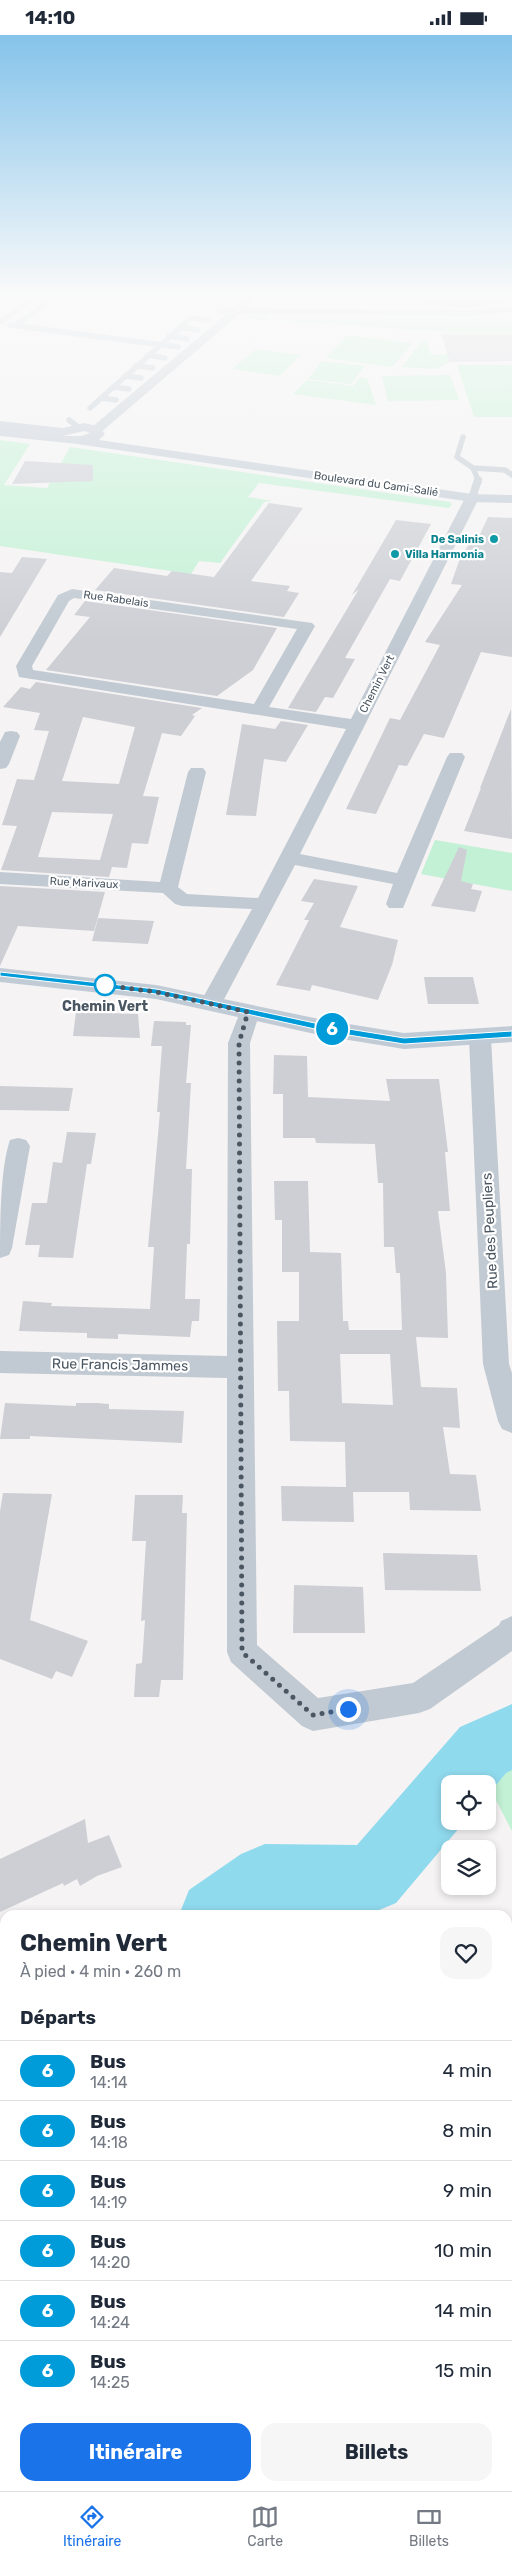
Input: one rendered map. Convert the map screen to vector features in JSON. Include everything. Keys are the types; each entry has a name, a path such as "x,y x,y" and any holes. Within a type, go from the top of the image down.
{"street":[{"path":"79,432 105,410"},
{"path":"79,432 107,410"},
{"name":"Boulevard du Cami-Salié","path":"0,425 79,432 122,449 472,497 512,499"},
{"name":"Boulevard du Cami-Salié","path":"0,432 79,432"},
{"name":"Chemin Vert","path":"211,1003 289,858 472,497"},
{"name":"Rue Rabelais","path":"259,709 306,626 72,593 63,598 24,667 25,674 356,725"},
{"path":"0,764 11,736"},
{"path":"396,904 404,880 456,757"},
{"path":"168,888 197,772"},
{"path":"289,858 404,880"},
{"name":"Rue Marivaux","path":"0,878 168,888 182,900 263,904"},
{"path":"0,975 147,990 324,1028 404,1041 480,1038 512,1034"},
{"path":"248,1012 239,1043 242,1652 313,1715 419,1698 510,1635 512,1631"},
{"name":"Rue des Peupliers","path":"480,1038 496,1364 512,1421"},
{"path":"0,1248 18,1146"},
{"name":"Rue Francis Jammes","path":"0,1362 240,1367"}],"lane":[{"path":"463,437 457,457 472,468 479,482 472,497"},
{"path":"472,468 505,470 512,475"}],"green space":[{"path":"472,410 512,410 512,417 474,417"},
{"path":"0,440 30,444 4,485 47,488 70,447 450,502 452,505 449,508 259,483 248,497 272,501 264,502 220,563 199,561 191,574 0,546"},
{"path":"435,840 512,853 512,891 421,874"},
{"path":"512,1761 512,1831 496,1800 496,1775 483,1775"}],"building":[{"path":"25,461 93,465 93,481 12,484"},
{"path":"269,503 303,508 251,581 290,586 287,591 299,593 284,617 95,590 114,568 167,576 172,571 214,577"},
{"path":"488,517 512,518 512,657 481,652 444,738 424,734 407,766 399,765 376,814 346,809 390,718 400,720 440,645 425,642 462,585 451,584 459,561 469,544 475,545"},
{"path":"396,520 431,524 400,581 390,579 345,658 355,659 333,698 325,697 316,712 288,708 359,589 352,595"},
{"path":"22,557 47,559 0,637 0,572 12,573"},
{"path":"85,601 277,628 253,670 217,696 46,670 90,617 74,615"},
{"path":"36,682 202,708 192,715 195,716 181,736 162,733 143,796 159,797 148,844 132,843 127,868 112,867 109,877 1,870 17,826 2,825 17,779 34,780 49,731 34,730 40,713 3,707 21,687 30,689","holes":["83,717 135,727 119,784 62,781","52,812 113,814 100,860 38,857"]},
{"path":"511,709 512,839 464,831 480,788"},
{"path":"281,721 308,725 286,762 264,759 256,816 226,815 242,724 275,729"},
{"path":"459,847 467,850 461,881 473,884 471,889 482,891 475,912 431,906"},
{"path":"314,879 358,886 340,927 398,940 392,965 378,1000 312,985 310,991 276,985 309,920 304,920 314,903 301,901"},
{"path":"0,886 105,892 94,931 18,926 0,966"},
{"path":"98,918 154,921 148,944 92,941"},
{"path":"424,977 473,977 479,1004 428,1004"},
{"path":"76,1012 138,1014 140,1038 73,1036"},
{"path":"154,1021 186,1022 186,1025 191,1025 186,1083 191,1083 186,1169 192,1169 190,1244 187,1244 185,1299 200,1299 199,1321 192,1321 190,1337 118,1334 118,1339 87,1338 87,1333 19,1331 23,1301 52,1303 51,1306 150,1309 154,1247 148,1247 160,1112 157,1112 162,1046 151,1046"},
{"path":"274,1055 307,1056 308,1097 390,1101 386,1079 439,1079 448,1152 445,1152 450,1211 438,1211 446,1273 448,1338 416,1337 421,1387 457,1388 460,1428 443,1427 450,1474 476,1475 481,1511 410,1510 409,1492 353,1492 354,1522 282,1521 281,1486 346,1487 345,1442 290,1441 289,1391 278,1391 277,1321 299,1321 299,1272 282,1272 282,1220 275,1220 274,1181 308,1181 310,1252 341,1253 343,1321 348,1321 349,1330 402,1330 400,1273 396,1273 394,1247 384,1247 383,1183 378,1183 375,1144 316,1143 315,1138 283,1138 283,1094 273,1094","holes":["340,1354 390,1354 393,1405 342,1403"]},
{"path":"0,1086 73,1088 69,1111 0,1110"},
{"path":"67,1132 96,1133 91,1164 87,1164 73,1258 38,1257 40,1245 25,1245 32,1203 47,1203 53,1162 62,1163"},
{"path":"5,1403 76,1406 76,1403 97,1403 109,1404 109,1409 184,1411 182,1443 30,1436 30,1439 0,1439"},
{"path":"3,1493 52,1494 30,1620 88,1641 72,1677 56,1671 52,1679 0,1659 0,1511"},
{"path":"135,1495 183,1495 182,1513 187,1513 183,1680 161,1680 159,1697 134,1697 136,1664 142,1663 145,1620 141,1621 146,1541 132,1541"},
{"path":"383,1553 477,1555 481,1591 385,1590"},
{"path":"294,1585 363,1587 365,1633 293,1633"},
{"path":"85,1819 88,1843 109,1835 122,1867 97,1876 80,1886 77,1879 64,1886 63,1883 4,1910 0,1910 0,1859"}],"waterway":[{"path":"462,1775 483,1750 512,1736"},
{"path":"221,1910 265,1878 372,1879 441,1798"}],"bus line":[{"name":"6","path":"0,975 90,983 156,992 324,1028 404,1041 480,1038 512,1034"}],"place":[{"name":"De Salinis","path":"494,539"},
{"name":"Villa Harmonia","path":"395,554"},
{"name":"Chemin Vert","path":"105,985"}],"route":[{"path":"105,985 156,992 248,1012 239,1043 242,1652 313,1715 348,1709"}]}
